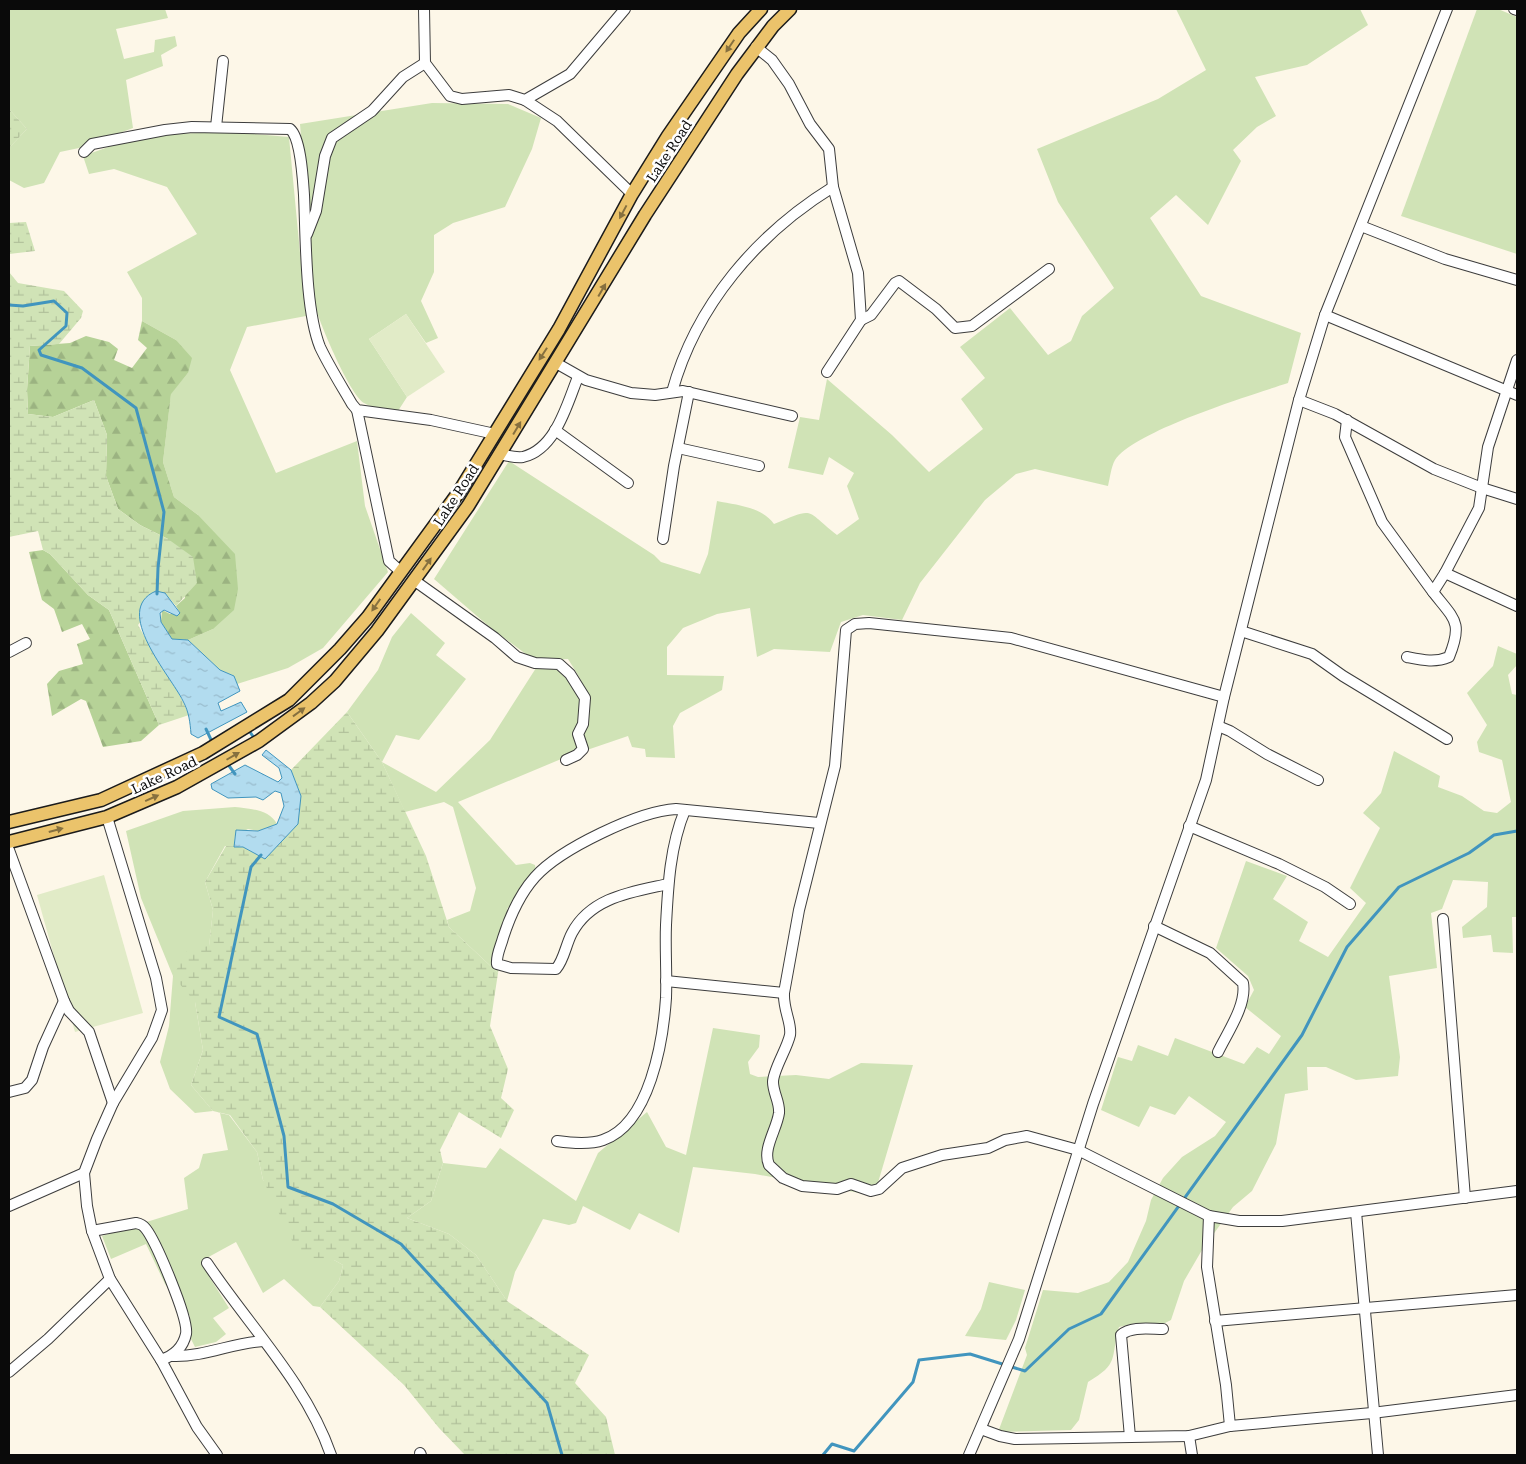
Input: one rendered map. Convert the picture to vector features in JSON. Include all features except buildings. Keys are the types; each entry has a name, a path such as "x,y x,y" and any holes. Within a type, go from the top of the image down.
{"main road":[{"name":"Lake Road","path":"9,822 101,800 203,753 251,726 289,700 328,661 368,617 459,492 559,329 632,194 668,136 739,33 761,9"},
{"name":"Lake Road","path":"9,842 107,817 207,771 259,741 311,703 335,681 377,631 415,581 468,506 645,215 756,47 790,9"}],"street":[{"path":"424,9 425,63 442,87 454,98 509,95 525,100 557,121 632,194"},
{"path":"525,100 570,74 625,9"},
{"path":"969,1455 1019,1339 1078,1150 1206,780 1224,698 1298,400 1325,315 1446,9"},
{"path":"756,47 772,60 788,84 810,124 829,149 833,187 858,274 861,320"},
{"path":"216,127 223,61"},
{"path":"306,235 316,211 325,156 332,138 372,111 403,77 425,63"},
{"path":"84,152 92,144 165,130 216,127 286,128 293,131 301,172 312,315 316,332 333,372 357,410 389,561 400,571"},
{"path":"672,392 690,338 717,294 753,250 800,209 833,187"},
{"path":"1360,226 1445,259 1517,280"},
{"path":"827,372 861,320 871,316 895,283 899,282 936,309 955,328 972,326 1049,269"},
{"path":"1325,315 1512,394"},
{"path":"1433,592 1480,508 1488,446 1512,394 1517,360"},
{"path":"556,364 578,377 631,394 655,395 689,392 792,416"},
{"path":"500,454 521,457 546,444 555,430 578,377"},
{"path":"663,539 689,392"},
{"path":"1298,400 1347,420 1434,468 1517,500"},
{"path":"357,410 431,420 495,434"},
{"path":"1347,420 1345,437 1382,522 1457,624 1457,636 1449,657 1428,661 1407,657"},
{"path":"555,430 628,484"},
{"path":"678,448 759,466"},
{"path":"1445,573 1517,606"},
{"path":"415,581 495,638 517,658 535,664 559,664 570,674 584,695 586,703 583,724 578,734 583,749 577,755 566,760"},
{"path":"1224,698 1011,638 935,628 869,623 855,624 846,630 836,757 799,910 784,993 783,1005 790,1026 790,1036 774,1077 773,1085 779,1111 767,1158 771,1167 793,1183 825,1189 851,1184 865,1191 875,1190 880,1189 902,1168 942,1155 988,1148 1022,1136 1078,1150 1209,1216 1239,1221 1282,1221 1517,1191"},
{"path":"1241,631 1312,654 1343,676 1447,739"},
{"path":"9,652 26,642"},
{"path":"1218,726 1318,780"},
{"path":"668,884 617,896 595,908 575,927 556,969 511,968 497,964 507,925 518,901 537,875 581,844 644,815 664,810 685,810 819,823"},
{"path":"557,1141 602,1140 614,1134 625,1125 639,1108 651,1078 659,1046 666,982 668,884 678,829 685,810"},
{"path":"107,817 162,1005 158,1025 152,1038 113,1103 84,1173 92,1231 110,1279 161,1360 197,1427 217,1455"},
{"path":"1190,826 1279,864 1325,887 1350,904"},
{"path":"9,850 64,1001 69,1010 89,1032 113,1103"},
{"path":"1443,919 1465,1198"},
{"path":"1154,926 1210,953 1243,983 1244,990 1240,1004 1218,1052"},
{"path":"666,982 784,993"},
{"path":"9,1092 25,1088 32,1080 43,1047 64,1001"},
{"path":"9,1206 84,1173"},
{"path":"1356,1212 1372,1412 1378,1455"},
{"path":"1209,1216 1207,1267 1226,1385 1230,1426"},
{"path":"92,1231 136,1223 140,1223 147,1230 186,1322 186,1334 173,1356"},
{"path":"207,1263 263,1341 285,1368 323,1432 332,1455"},
{"path":"9,1372 48,1339 110,1279"},
{"path":"1215,1322 1517,1295"},
{"path":"1130,1437 1121,1336 1127,1331 1163,1329"},
{"path":"161,1360 173,1356 191,1356 243,1342 263,1341"},
{"path":"981,1429 1014,1439 1190,1436 1230,1426 1517,1395"},
{"path":"1190,1436 1192,1455"}],"green space":[{"path":"9,9 165,9 168,18 116,29 124,59 154,52 155,40 175,36 177,46 161,55 163,66 126,80 133,128 79,148 60,152 44,183 24,188 9,180 9,148 27,129 9,109"},
{"path":"1176,9 1360,9 1368,25 1307,65 1255,77 1276,116 1257,127 1233,150 1241,161 1208,225 1176,195 1150,218 1201,296 1301,333 1288,383 1195,415 1145,437 1126,449 1115,460 1108,486 1035,469 1016,474 985,500 920,583 902,620 863,615 841,622 830,652 774,649 757,657 750,608 717,614 683,628 667,647 667,675 724,676 722,690 680,713 673,726 675,758 646,757 645,749 632,747 628,736 587,750 582,733 587,722 589,703 584,686 568,659 534,660 492,629 434,579 509,461 654,555 661,562 700,574 708,554 717,501 756,510 769,518 774,524 797,515 809,513 837,535 859,519 847,486 854,473 829,457 823,475 788,468 800,417 819,420 827,379 892,435 929,472 983,429 961,399 985,378 960,347 1010,308 1048,355 1071,341 1082,316 1114,288 1058,202 1037,149 1158,99 1206,70"},
{"path":"1477,9 1498,9 1517,17 1517,254 1401,216"},
{"path":"432,103 508,104 541,118 532,149 505,207 453,223 434,235 434,272 421,301 438,338 426,343 406,314 369,339 407,397 398,411 372,406 364,403 358,397 343,373 318,315 315,306 300,124"},
{"path":"9,109 27,129 9,148"},
{"path":"231,132 289,137 306,316 247,327 230,370 276,473 357,441 365,506 388,572 323,648 288,668 237,684 234,676 220,670 188,640 213,629 198,515 174,497 163,462 171,393 188,373 176,340 142,321 142,298 127,272 197,234 167,187 114,169 89,174 83,156 128,140 168,134"},
{"path":"26,222 35,251 9,254 9,223"},
{"path":"9,272 18,283 64,291 83,311 81,318 59,344 30,346 27,390 28,414 53,417 94,400 107,435 106,476 118,509 140,525 168,539 193,557 197,583 176,606 165,593 138,625 178,692 189,715 159,725 109,610 88,595 50,554 43,550 38,531 9,537"},
{"path":"406,314 445,372 407,397 369,339"},
{"path":"142,321 176,340 192,358 188,373 171,394 163,462 174,497 198,515 235,554 238,589 234,610 213,629 188,640 172,639 161,622 162,610 170,614 180,613 176,606 185,598 168,539 140,525 118,509 106,476 107,435 94,400 53,417 28,414 27,390 30,346 70,343 86,336 109,342 118,349 114,360 132,368 147,348 138,340"},
{"path":"43,550 50,554 88,595 109,610 159,725 141,741 103,747 86,701 81,699 52,716 47,684 59,671 83,664 77,644 90,639 82,624 62,632 54,609 42,600 29,552"},
{"path":"411,613 445,643 436,655 466,679 419,740 396,735 382,762 347,712 378,670 392,637"},
{"path":"1498,646 1517,654 1517,665 1508,675 1512,694 1517,695 1517,917 1512,917 1513,953 1493,952 1491,935 1463,938 1462,927 1487,907 1488,882 1453,880 1442,909 1431,913 1437,968 1389,976 1400,1057 1398,1076 1356,1080 1326,1067 1307,1067 1308,1090 1285,1094 1276,1144 1252,1191 1233,1207 1202,1250 1184,1281 1171,1320 1159,1326 1136,1323 1119,1327 1112,1359 1105,1370 1088,1382 1079,1420 1071,1430 998,1432 1027,1355 1025,1348 1043,1290 1078,1293 1109,1282 1128,1262 1146,1221 1151,1200 1163,1178 1182,1157 1215,1136 1226,1122 1189,1096 1175,1115 1150,1106 1139,1127 1101,1110 1118,1057 1132,1061 1138,1045 1168,1056 1175,1038 1244,1064 1257,1047 1269,1054 1281,1036 1245,1007 1254,990 1248,976 1216,948 1246,861 1287,876 1273,899 1308,922 1299,941 1328,957 1366,903 1350,888 1380,828 1363,813 1381,793 1394,751 1440,776 1438,787 1462,796 1484,811 1497,813 1511,802 1502,760 1479,752 1477,742 1487,725 1467,693 1493,666"},
{"path":"536,668 559,669 566,673 582,698 578,752 458,802 516,865 530,863 535,865 534,878 531,884 507,909 513,918 502,949 498,973 449,927 447,920 470,911 476,888 453,807 444,802 405,812 382,762 436,792 490,740"},
{"path":"347,712 382,762 426,856 449,927 498,973 490,1026 508,1069 501,1098 514,1110 501,1138 459,1112 440,1150 443,1163 431,1201 407,1218 449,1234 476,1255 507,1301 589,1355 575,1383 606,1417 615,1455 465,1455 439,1428 404,1385 320,1307 339,1281 343,1265 334,1260 321,1264 298,1253 263,1180 257,1152 230,1115 213,1111 191,1085 203,1050 195,1002 173,976 188,949 209,946 213,910 205,882 226,846 243,847 265,859 301,796 291,770"},
{"path":"235,807 253,809 269,815 277,824 258,831 248,829 235,836 234,847 225,846 205,882 213,910 209,947 195,1002 203,1050 191,1085 213,1111 195,1113 170,1089 160,1062 169,1026 173,976 141,898 126,831 183,811"},
{"path":"104,875 143,1013 75,1032 37,895"},
{"path":"713,1028 760,1035 759,1047 748,1062 750,1074 758,1077 796,1075 829,1079 861,1063 913,1065 877,1186 865,1194 755,1174 693,1167 679,1233 639,1213 630,1230 583,1206 576,1223 569,1225 543,1219 515,1272 507,1301 476,1255 449,1234 407,1218 431,1201 443,1163 486,1168 500,1148 576,1201 598,1153 647,1112 666,1147 686,1155"},
{"path":"220,1113 229,1115 257,1152 263,1180 334,1260 343,1265 339,1281 320,1307 313,1306 284,1279 263,1293 236,1242 203,1260 210,1278 229,1308 213,1318 226,1334 216,1342 195,1347 189,1335 190,1316 165,1284 146,1244 111,1259 102,1236 188,1209 184,1178 199,1168 203,1154 228,1150"},
{"path":"989,1282 1025,1290 1016,1320 1006,1340 965,1336 981,1309"}],"water":[{"path":"156,591 165,593 180,613 177,616 164,610 160,613 161,622 172,639 188,640 220,670 234,676 240,691 218,703 221,711 241,702 247,712 198,738 191,734 185,705 148,644 142,628 140,613 144,600"},
{"path":"266,750 291,770 301,796 298,824 265,859 243,847 234,847 236,830 258,831 277,824 284,806 281,793 275,791 263,800 256,797 228,798 212,789 211,784 245,765 278,782 282,778 279,768 262,755"}],"waterway":[{"path":"9,305 23,306 54,301 67,313 66,326 39,350 41,355 82,368 136,408 164,512 157,594"},
{"path":"206,729 213,744"},
{"path":"248,729 256,741"},
{"path":"227,763 235,774"},
{"path":"823,1455 832,1444 854,1451 913,1382 919,1360 970,1354 1025,1371 1069,1329 1101,1314 1302,1035 1347,947 1399,887 1469,853 1494,835 1517,831"},
{"path":"261,855 251,867 219,1017 257,1034 284,1136 288,1187 333,1204 401,1244 547,1403 562,1455"}]}
